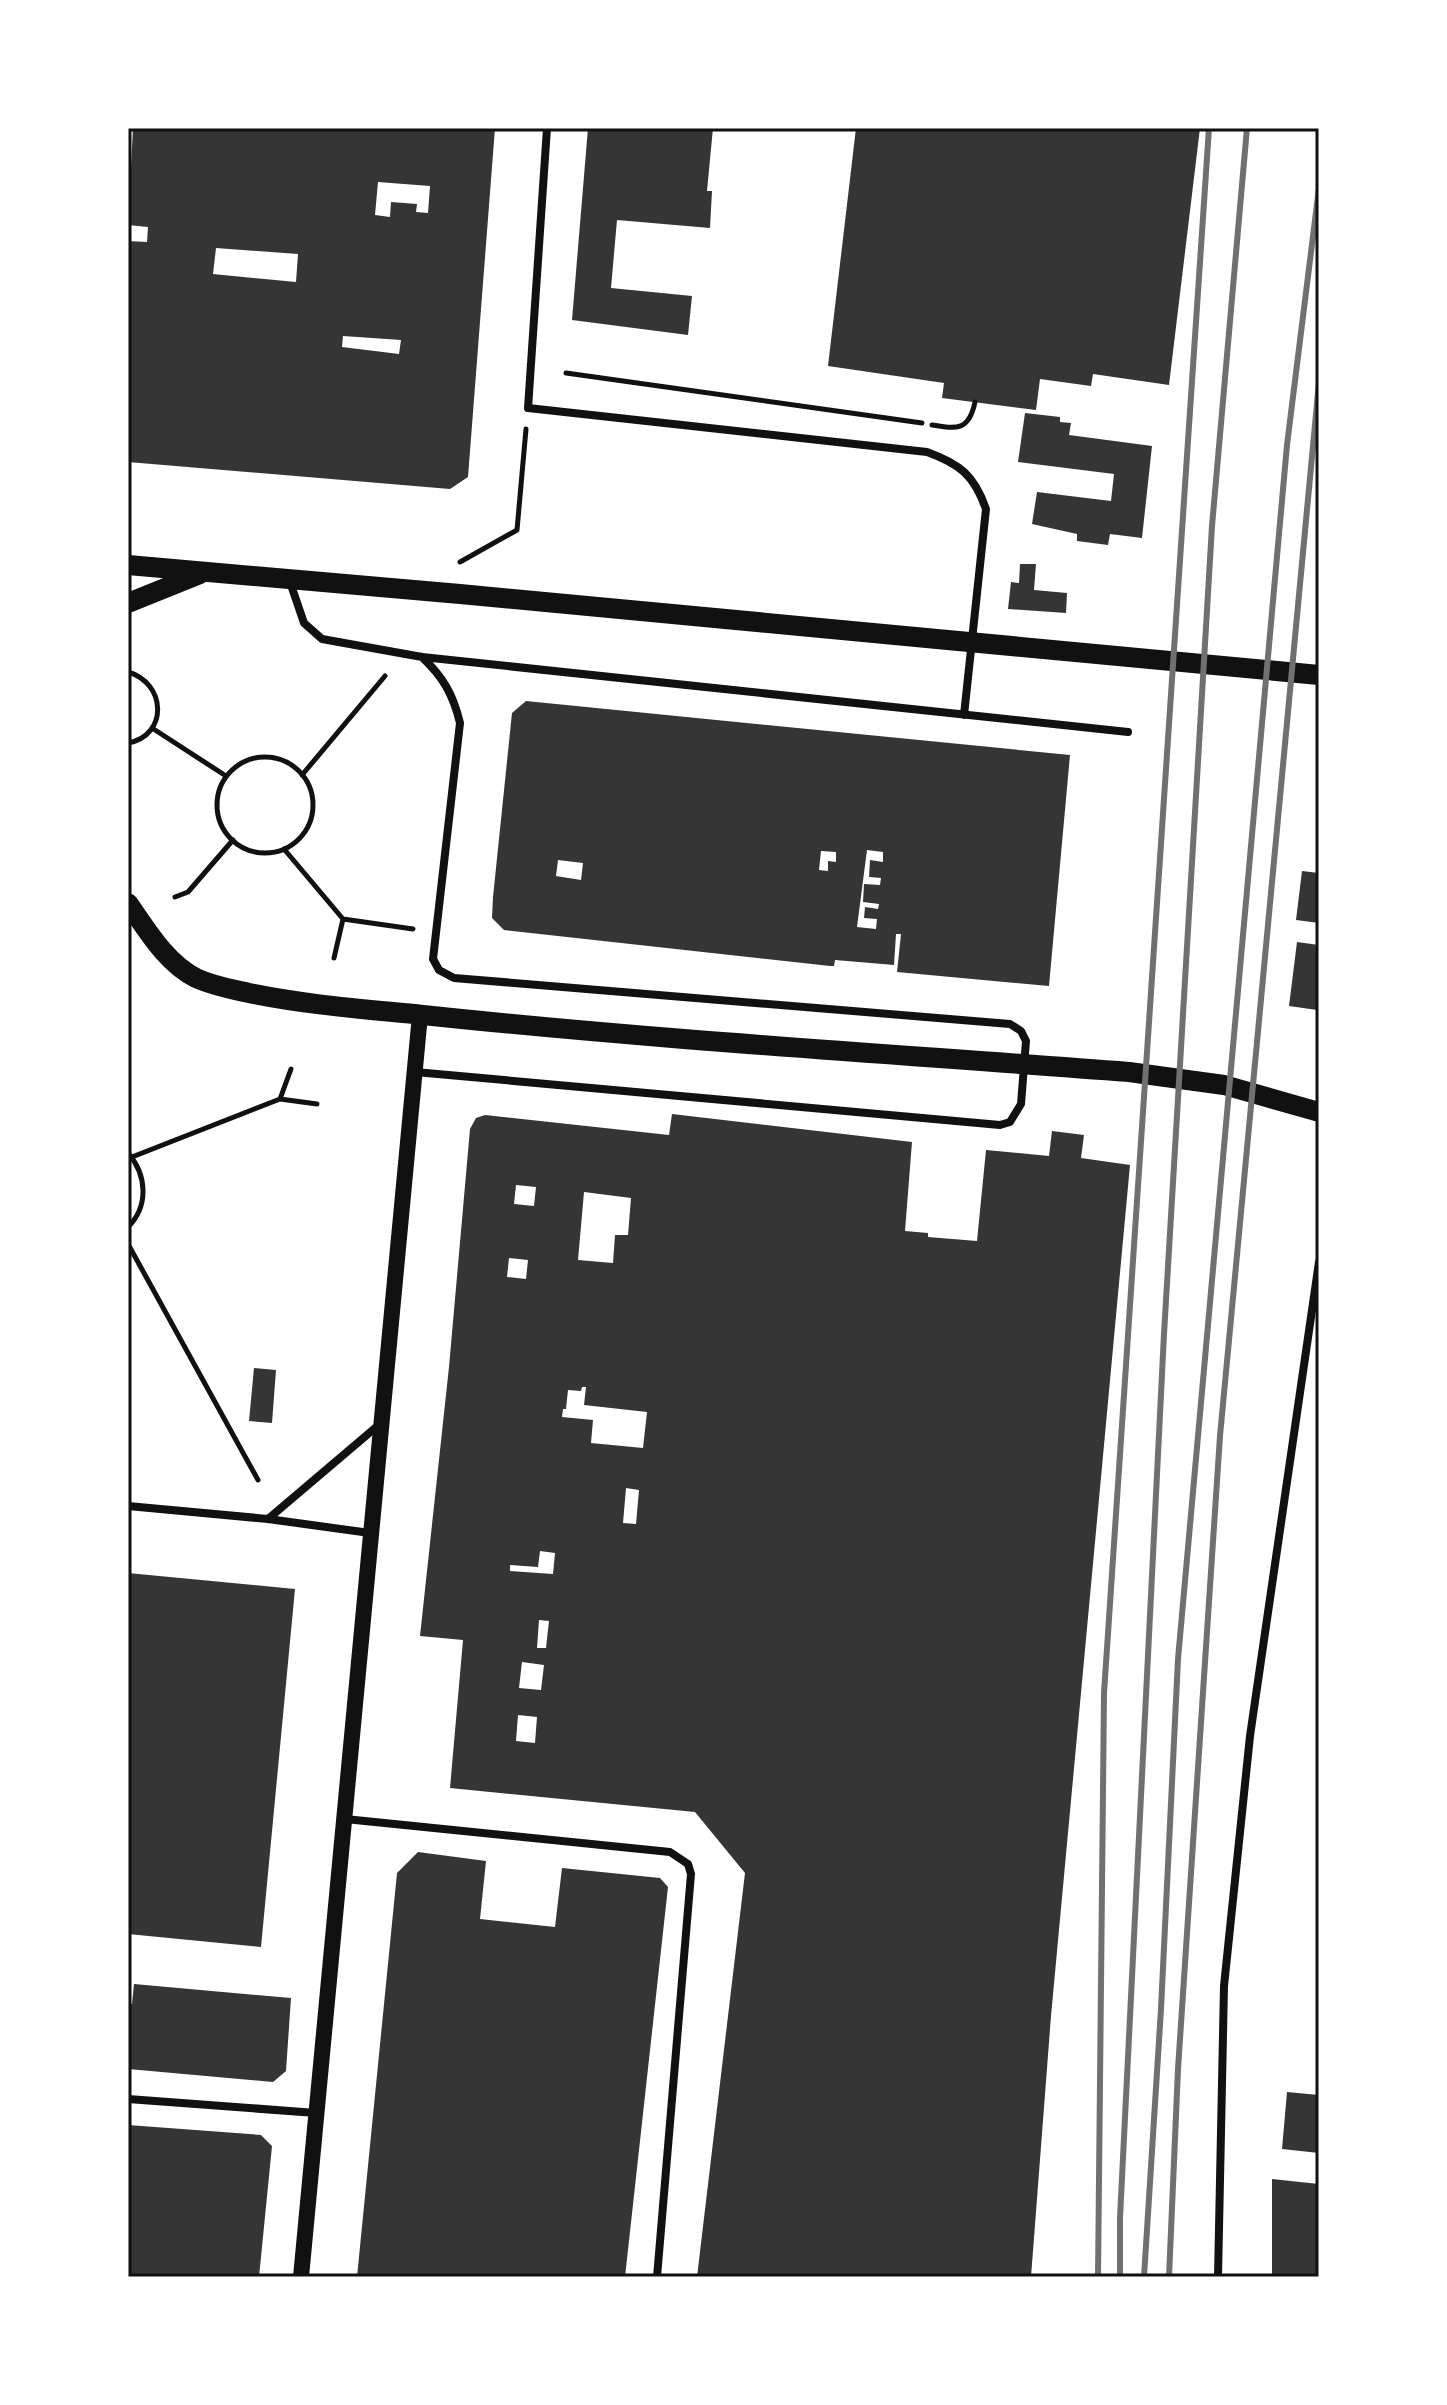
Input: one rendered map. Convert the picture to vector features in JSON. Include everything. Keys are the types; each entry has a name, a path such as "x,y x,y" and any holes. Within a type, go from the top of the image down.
{"main road":[{"path":"128,565 1319,675"},
{"path":"128,603 204,572"},
{"path":"128,903 156,943 196,978 280,1000 488,1023 1129,1072 1224,1085 1319,1112"},
{"path":"301,2277 420,1015"}],"street":[{"path":"547,128 528,408 927,452 955,462 978,487 986,509 964,715"},
{"path":"289,579 304,623 322,639 422,657 1128,732"},
{"path":"415,1072 1000,1125 1010,1122 1021,1104 1026,1041 1021,1031 1010,1024 454,978 439,970 433,959 460,723 454,699 442,677 422,657"},
{"path":"1218,2277 1224,1986 1250,1736 1319,1262"},
{"path":"268,1519 381,1422"},
{"path":"128,1506 268,1519 371,1533"},
{"path":"344,1819 670,1852 688,1864 691,1874 657,2277"},
{"path":"128,2099 316,2113"}],"path":[{"path":"566,373 951,428 963,426 972,416 975,402"},
{"path":"410,590 517,530 528,408"},
{"path":"128,672 142,677 156,695 158,706 152,728 145,736 128,743"},
{"path":"302,775 388,672"},
{"path":"152,728 226,776"},
{"path":"264,757 278,759 302,775 310,787 312,816 306,830 296,841 284,849 257,852 233,840 224,829 217,802 226,776 237,766 264,757"},
{"path":"175,897 188,892 233,840"},
{"path":"284,849 343,919 420,931"},
{"path":"334,958 343,919"},
{"path":"280,1099 291,1069"},
{"path":"128,1227 139,1211 143,1197 143,1183 130,1155 280,1099 317,1104"},
{"path":"128,1244 258,1480"}],"building":[{"path":"133,128 495,128 468,477 450,489 128,462 128,241 147,242 148,227 128,225","holes":["378,182 430,186 428,213 416,212 417,204 391,202 390,217 375,215","216,248 298,254 296,282 213,274","343,336 401,340 399,354 342,347"]},
{"path":"588,128 713,128 707,191 712,191 710,228 617,220 611,288 692,296 688,335 572,320"},
{"path":"856,128 1200,128 1169,385 1093,374 1091,386 1040,379 1036,410 942,398 944,383 828,366"},
{"path":"1025,413 1060,417 1060,422 1071,423 1069,435 1152,446 1142,538 1110,534 1108,545 1077,541 1077,534 1032,524 1037,492 1111,501 1114,474 1018,462"},
{"path":"1020,564 1036,564 1034,590 1067,593 1066,613 1008,609 1011,582 1019,583"},
{"path":"526,701 1070,755 1049,986 897,972 901,934 896,934 894,965 835,960 834,966 830,966 504,930 492,918 512,713","holes":["867,850 883,852 883,862 870,860 869,877 881,878 880,885 864,884 863,902 879,904 878,909 865,907 864,918 877,919 876,929 857,927","821,851 836,852 836,862 828,861 828,871 819,870","558,860 583,863 581,880 556,876"]},
{"path":"1302,871 1319,873 1319,923 1296,920"},
{"path":"1297,942 1319,945 1317,1010 1289,1006"},
{"path":"672,1114 912,1142 905,1231 928,1233 928,1237 977,1241 986,1150 1049,1156 1052,1131 1084,1135 1081,1158 1130,1165 1051,2016 1031,2277 697,2277 745,1873 695,1812 450,1788 463,1640 420,1636 449,1367 470,1129 476,1118 485,1115 669,1135","holes":["516,1185 536,1187 534,1206 514,1204","584,1192 631,1198 628,1235 615,1235 613,1263 578,1260","509,1258 528,1260 526,1279 507,1277","582,1387 586,1387 584,1405 647,1412 643,1448 591,1443 593,1420 562,1417 568,1390 581,1391","626,1488 639,1490 636,1524 623,1523","540,1551 555,1553 553,1574 510,1571 510,1565 538,1567","539,1620 549,1621 546,1648 537,1648","522,1662 544,1665 541,1690 519,1688","518,1715 537,1717 535,1743 516,1741"]},
{"path":"254,1368 276,1370 272,1423 249,1421"},
{"path":"128,1573 295,1589 261,1947 128,1934"},
{"path":"418,1852 486,1861 480,1919 555,1927 562,1868 660,1878 668,1887 625,2277 357,2277 397,1873"},
{"path":"134,1984 291,1998 286,2071 273,2082 128,2069 128,2004 132,2004"},
{"path":"1287,2092 1319,2095 1319,2153 1282,2149"},
{"path":"128,2125 261,2135 272,2146 259,2277 128,2277"},
{"path":"1272,2179 1319,2184 1319,2277 1272,2277"}],"railway":[{"path":"1098,2277 1104,1693 1209,128"},
{"path":"1120,2277 1120,2218 1164,1334 1212,526 1247,128"},
{"path":"1144,2277 1178,1659 1287,445 1319,188"},
{"path":"1169,2277 1178,2069 1220,1436 1319,382"}]}
